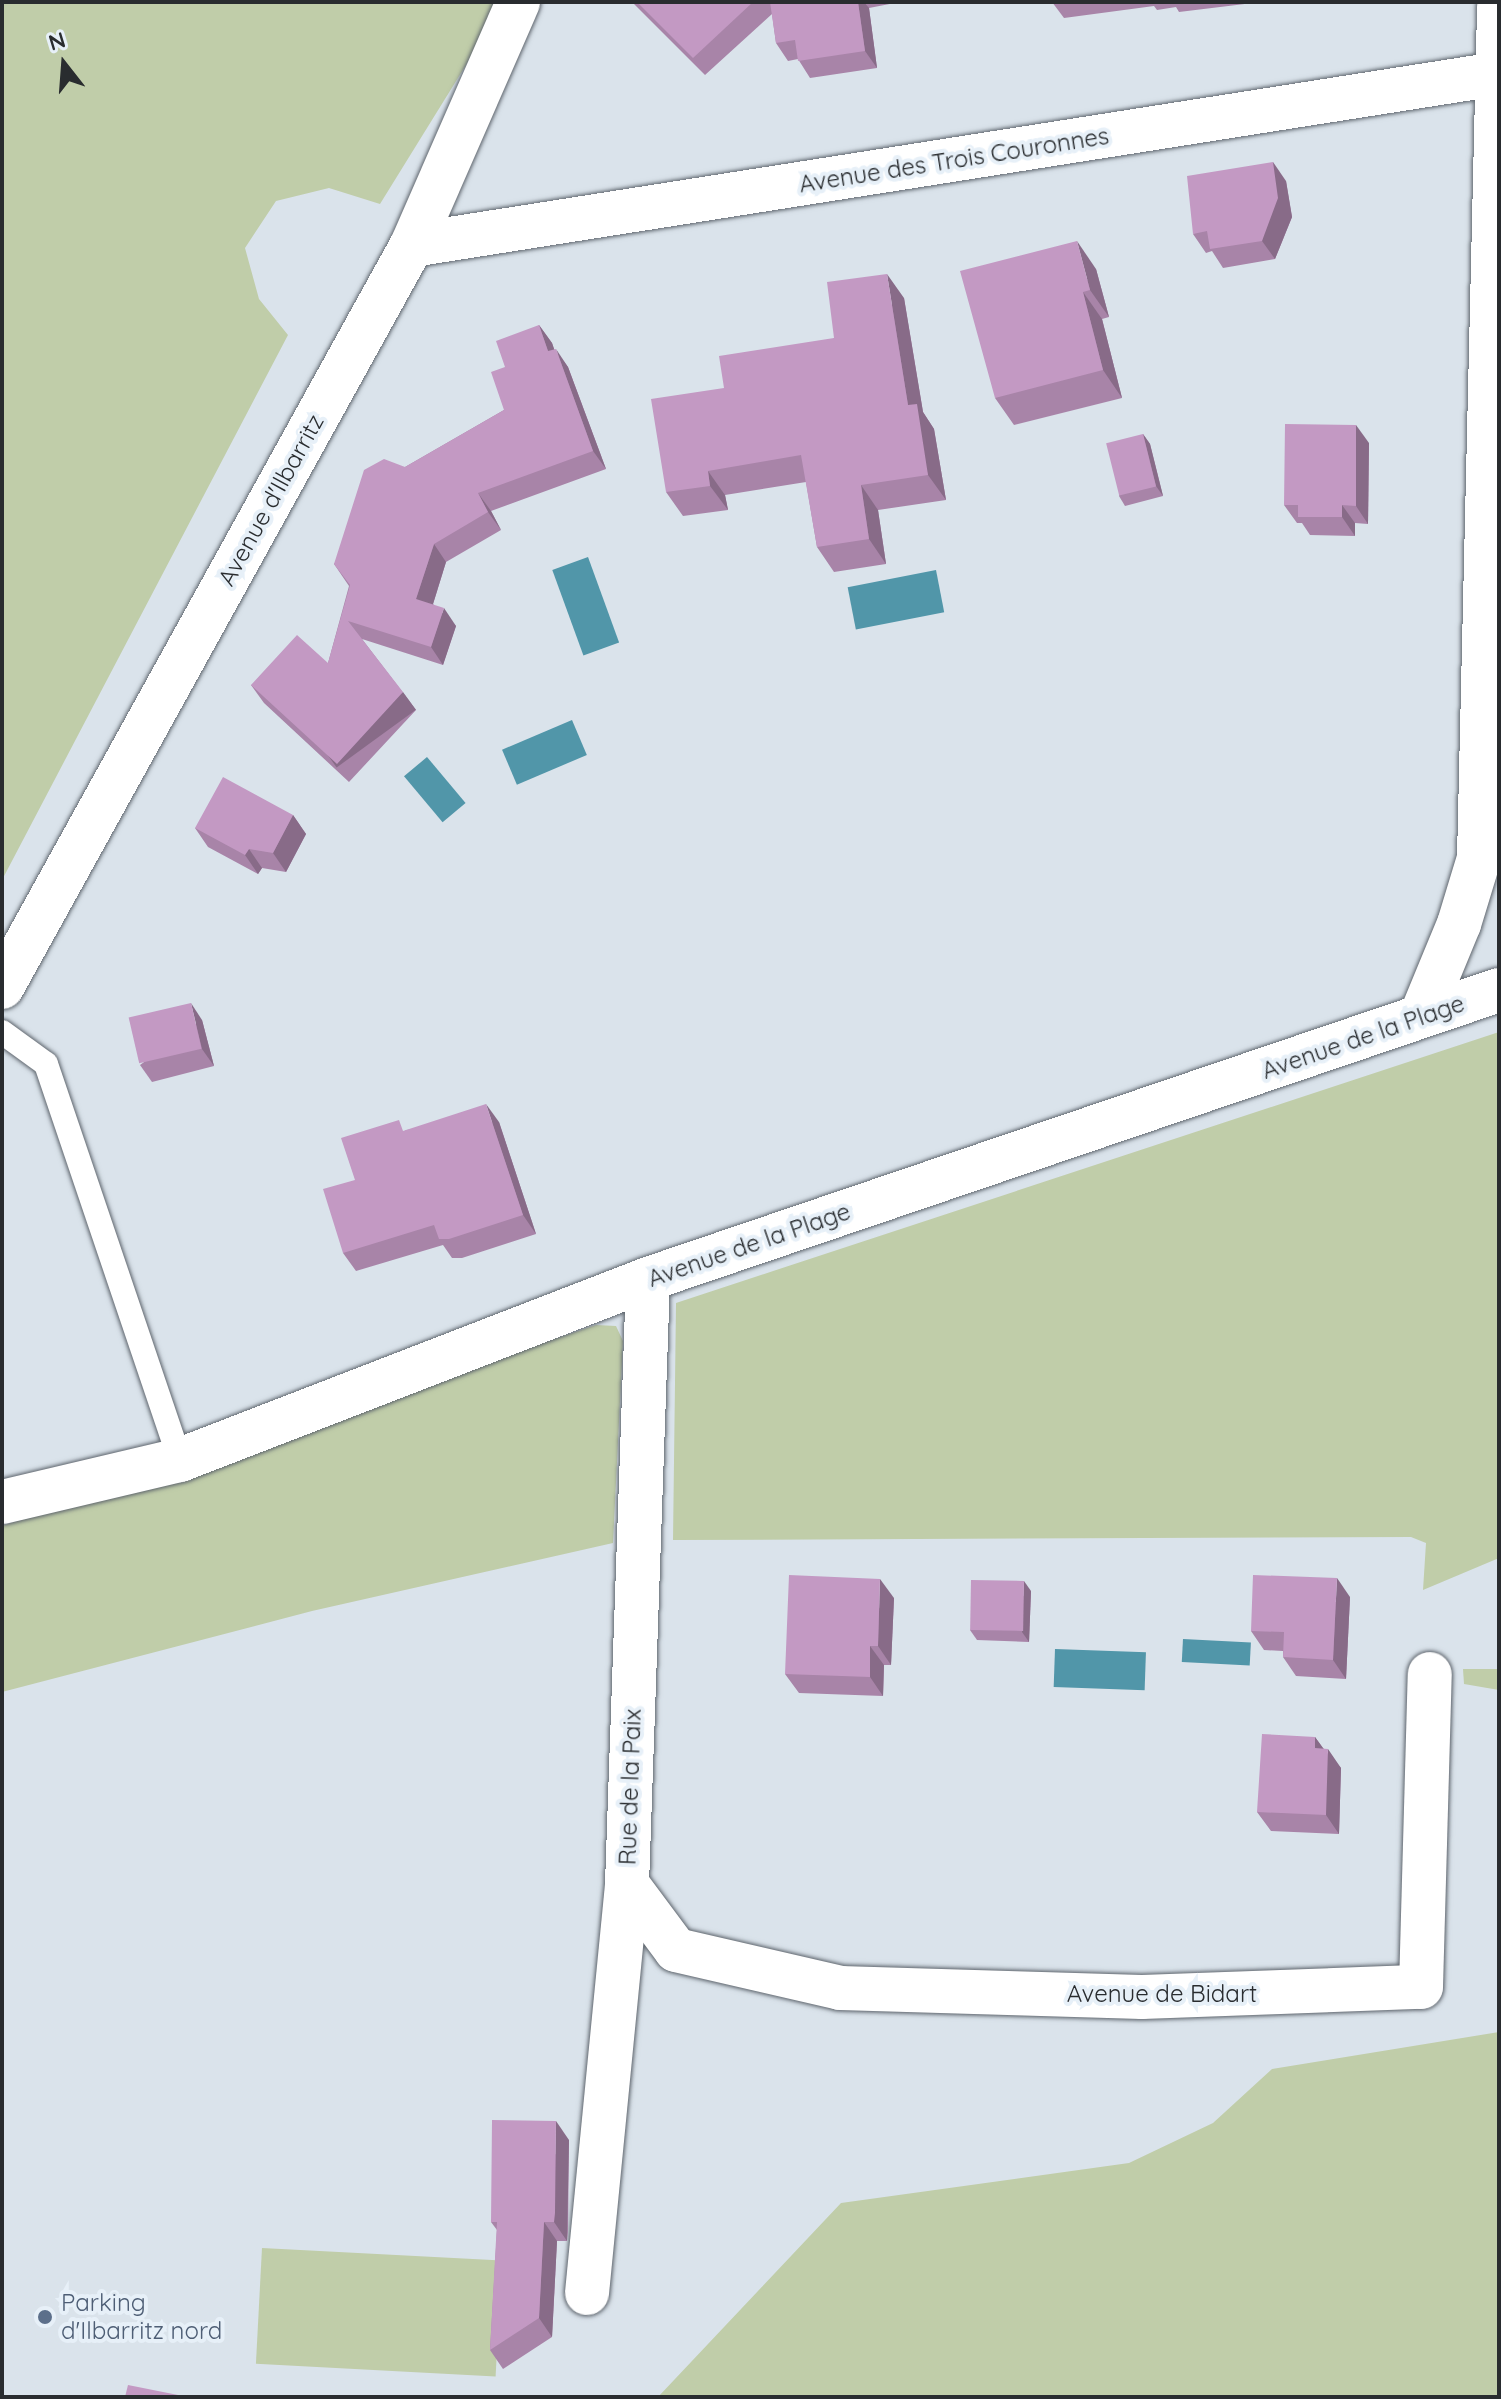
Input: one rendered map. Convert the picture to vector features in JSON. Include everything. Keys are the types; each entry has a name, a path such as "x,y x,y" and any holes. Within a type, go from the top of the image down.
{"street":[{"name":"Avenue d'Ilbarritz","path":"2,987 412,245 518,2"},
{"name":"Avenue des Trois Couronnes","path":"412,245 1498,43"},
{"path":"1421,1016 1459,924 1489,873 1498,43"},
{"name":"Avenue de la Plage","path":"2,1502 180,1460 648,1279 1499,990"},
{"name":"Rue de la Paix","path":"587,2293 627,1884 648,1279"},
{"name":"Avenue de Bidart","path":"627,1884 676,1950 840,1988 1142,1997 1421,1987 1430,1674"}],"lane":[{"path":"2,1032 46,1064 180,1460"}],"green space":[{"path":"2,2 505,2 380,204 329,188 276,201 245,248 259,299 288,335 2,880"},
{"path":"1499,1032 1499,1558 1423,1590 1426,1543 1411,1537 673,1540 676,1303"},
{"path":"596,1325 616,1326 623,1341 613,1543 312,1611 2,1692 2,1526"},
{"path":"1463,1669 1499,1669 1499,1690 1464,1684"},
{"path":"1499,2032 1499,2397 658,2397 841,2203 1129,2163 1213,2123 1272,2069"},
{"path":"262,2248 502,2261 496,2376 256,2364"}],"water":[{"path":"588,557 619,643 583,656 552,570"},
{"path":"936,570 944,612 856,629 848,587"},
{"path":"572,720 587,755 517,785 502,750"},
{"path":"427,757 466,803 443,822 404,776"},
{"path":"1183,1639 1251,1643 1250,1666 1182,1662"},
{"path":"1055,1649 1146,1652 1145,1690 1054,1687"}],"building":[{"path":"637,2 753,2 693,58"},
{"path":"770,2 858,2 865,51 798,61 795,40 776,43"},
{"path":"1273,162 1278,198 1262,241 1210,249 1207,231 1193,234 1187,176"},
{"path":"1077,241 1090,290 1083,292 1103,370 995,398 960,271"},
{"path":"887,274 908,405 917,404 928,475 861,485 869,539 817,547 801,455 708,471 710,486 666,492 651,399 724,388 719,356 834,338 827,282"},
{"path":"539,325 548,351 556,349 593,451 478,493 488,512 434,544 416,599 444,608 431,647 348,621 403,692 337,764 251,685 297,635 328,663 350,585 334,564 364,470 384,459 405,467 504,410 491,372 505,367 496,341"},
{"path":"1285,424 1356,425 1356,506 1342,505 1342,517 1298,517 1298,505 1284,505"},
{"path":"1143,434 1156,486 1119,496 1106,443"},
{"path":"223,777 293,815 273,853 249,849 245,855 195,828"},
{"path":"191,1003 202,1049 139,1063 129,1017"},
{"path":"486,1104 523,1215 449,1239 439,1239 434,1225 343,1253 323,1189 355,1180 341,1138 399,1120 403,1131"},
{"path":"789,1575 880,1579 878,1646 870,1646 870,1677 785,1674"},
{"path":"1253,1575 1337,1578 1333,1660 1283,1657 1284,1632 1251,1631"},
{"path":"971,1580 1024,1581 1023,1631 970,1630"},
{"path":"1262,1734 1315,1737 1315,1748 1328,1749 1326,1815 1257,1812"},
{"path":"492,2120 556,2121 555,2213 554,2222 544,2222 539,2318 490,2350 497,2222 491,2222"},
{"path":"128,2385 188,2397 125,2397"}],"place":[{"name":"Parking d'Ilbarritz nord","path":"45,2317"}]}
